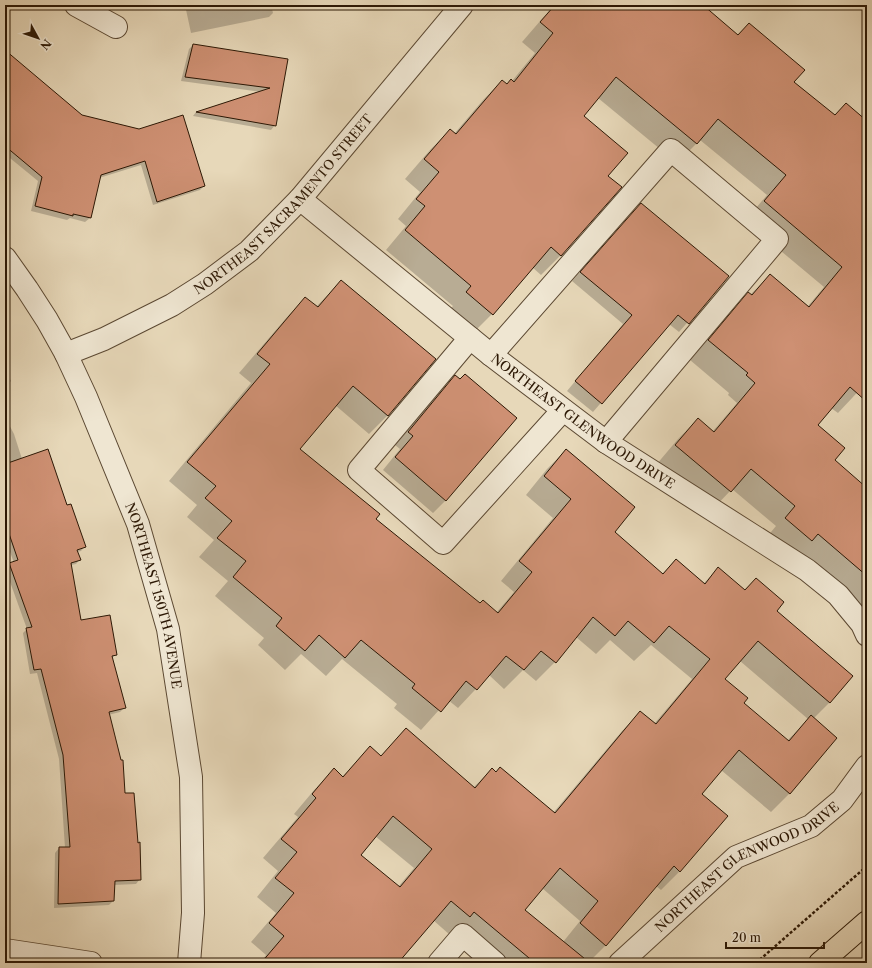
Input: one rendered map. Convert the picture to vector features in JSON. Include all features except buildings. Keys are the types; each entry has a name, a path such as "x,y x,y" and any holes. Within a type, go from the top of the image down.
{"highway":[{"path":"820,963 867,922"}],"street":[{"path":"76,5 116,27"},
{"name":"NORTHEAST SACRAMENTO STREET","path":"66,354 104,339 172,305 205,284 249,251 300,199 462,5"},
{"path":"491,355 671,150 777,239 606,442"},
{"name":"NORTHEAST GLENWOOD DRIVE","path":"300,199 491,355 562,410 606,442 807,570 838,595 862,624 867,636"},
{"name":"NORTHEAST 150TH AVENUE","path":"5,258 39,307 66,354 86,397 138,524 168,629 191,776 193,913 189,963"},
{"path":"470,338 359,470 443,543 562,410"},
{"name":"NORTHEAST GLENWOOD DRIVE","path":"620,963 736,858 811,826 842,800 867,766"},
{"path":"439,963 464,934 495,963"},
{"path":"5,950 91,963"}],"path":[{"path":"756,963 867,866"}]}
